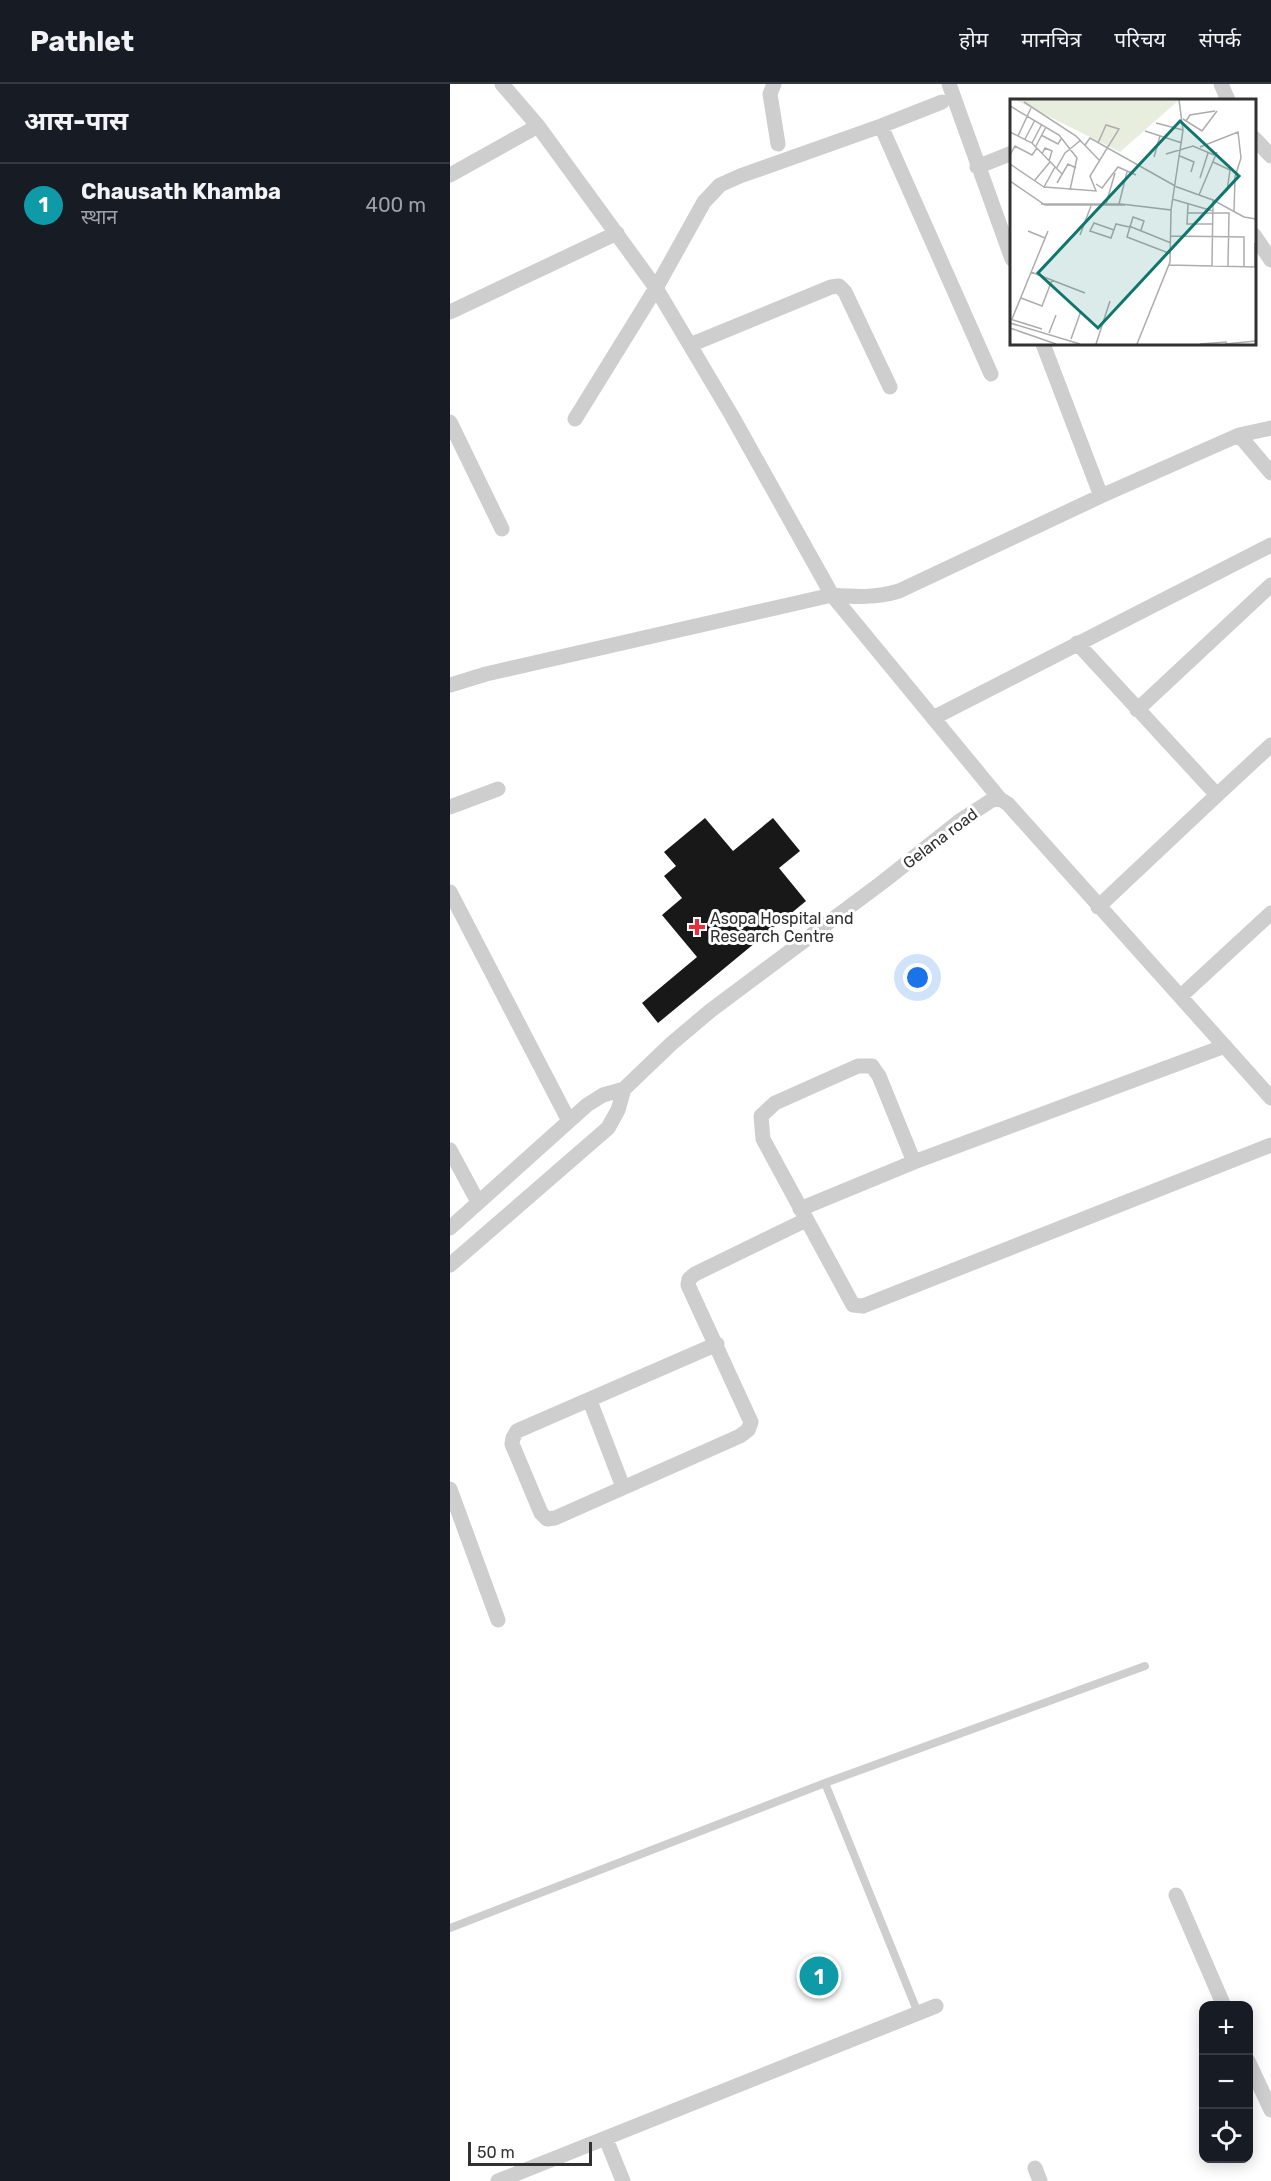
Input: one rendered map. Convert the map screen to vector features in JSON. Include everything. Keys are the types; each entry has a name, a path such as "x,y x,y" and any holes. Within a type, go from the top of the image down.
{"street":[{"path":"502,84 538,126 656,288 832,595 1000,799 1008,804 1271,1098"},
{"path":"774,84 770,94 778,144"},
{"path":"949,84 1010,256"},
{"path":"1221,84 1228,99"},
{"path":"575,420 656,288 704,202 720,185 942,102"},
{"path":"450,175 538,126"},
{"path":"881,126 991,374"},
{"path":"1256,140 1271,156"},
{"path":"977,167 1010,153"},
{"path":"450,312 617,233"},
{"path":"1256,238 1271,260"},
{"path":"690,345 838,286 845,292 890,387"},
{"path":"1043,345 1101,496"},
{"path":"450,422 455,444 502,530"},
{"path":"450,685 498,671 832,595 866,598 884,596 1239,435 1271,428"},
{"path":"1239,435 1271,473"},
{"path":"933,718 1271,545"},
{"path":"1137,710 1271,585"},
{"path":"1077,643 1217,795"},
{"path":"1098,907 1271,745"},
{"path":"450,807 498,789"},
{"name":"Gelana road","path":"624,1089 710,1011 962,820 992,801 1000,799"},
{"path":"450,892 569,1121"},
{"path":"1181,996 1271,913"},
{"path":"717,1344 517,1431 512,1444 541,1513 547,1519 555,1518 740,1436 748,1430 751,1422 717,1344 688,1285 689,1279 695,1274 803,1215 914,1162 1225,1046"},
{"path":"914,1162 879,1076 872,1066 858,1066 775,1103 761,1116 763,1139 803,1215 848,1298 853,1305 863,1306 1271,1145"},
{"path":"450,1228 587,1105 603,1095 624,1089"},
{"path":"450,1265 608,1128 618,1110 624,1089"},
{"path":"450,1150 478,1202"},
{"path":"590,1401 623,1487"},
{"path":"450,1489 498,1620"},
{"path":"1176,1895 1222,2001"},
{"path":"498,2181 936,2006"},
{"path":"1253,2072 1271,2110"},
{"path":"606,2139 623,2181"}],"lane":[{"path":"450,1928 825,1783 1145,1666"},
{"path":"825,1783 918,2013"}],"building":[{"path":"705,818 733,851 773,818 800,851 779,868 806,901 658,1023 642,1003 697,957 662,915 682,898 664,876 676,866 664,852"}],"place":[{"name":"Asopa Hospital and Research Centre","path":"697,927"},
{"name":"Chausath Khamba","path":"819,1976"}]}
